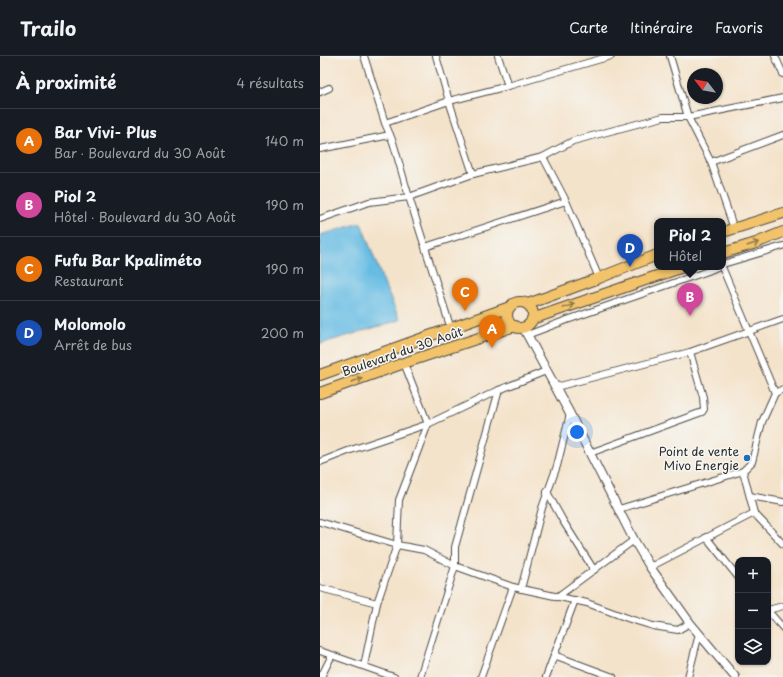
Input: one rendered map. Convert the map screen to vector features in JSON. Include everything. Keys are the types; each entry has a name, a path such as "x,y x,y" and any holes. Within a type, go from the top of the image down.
{"highway":[{"path":"726,231 783,213"},
{"path":"726,252 756,243 783,232"},
{"path":"654,256 528,304 524,302 517,303 510,307 508,318 522,329 527,326 532,319 674,270"},
{"path":"528,304 532,310 532,319"},
{"name":"Boulevard du 30 Août","path":"320,375 510,307"},
{"name":"Boulevard du 30 Août","path":"320,392 404,363 522,329"}],"street":[{"path":"364,56 385,123 393,142 451,329"},
{"path":"436,56 449,101 474,174"},
{"path":"498,56 508,86"},
{"path":"385,123 449,101 508,86 611,56"},
{"path":"670,56 688,117 711,162 734,229"},
{"path":"775,56 783,74"},
{"path":"320,92 328,88"},
{"path":"320,219 369,202 409,197 474,174 543,157 573,140 663,117 688,117 783,98"},
{"path":"711,162 783,134"},
{"path":"320,149 390,135"},
{"path":"543,157 566,201 599,278"},
{"path":"425,247 566,201"},
{"path":"726,265 783,246"},
{"path":"710,270 574,317 522,329 556,387 634,540 650,567 690,623 735,677"},
{"path":"725,270 775,393"},
{"path":"556,387 690,352 783,319"},
{"path":"590,453 702,412 704,409 703,397 690,352"},
{"path":"364,666 377,603 397,545 399,500 428,424 404,363"},
{"path":"320,462 428,424 499,390 546,371"},
{"path":"618,509 743,471 752,462 762,422 775,393 783,389"},
{"path":"420,677 455,566 454,547 499,390"},
{"path":"521,588 570,414"},
{"path":"743,471 754,513 783,544"},
{"path":"547,492 563,521 594,570"},
{"path":"750,496 783,502"},
{"path":"650,567 754,513"},
{"path":"320,522 397,545 424,550 455,566 513,587 575,600 664,629 678,630 690,623"},
{"path":"706,537 735,573"},
{"path":"557,597 634,540"},
{"path":"481,677 513,587"},
{"path":"320,588 377,603"},
{"path":"546,677 575,600"},
{"path":"771,610 783,606"},
{"path":"771,614 783,628"},
{"path":"688,677 699,634"},
{"path":"320,651 394,677"},
{"path":"321,677 332,655"},
{"path":"554,655 613,677"}],"water":[{"path":"361,223 385,286 400,320 320,344 320,235"}],"place":[{"name":"Molomolo","path":"630,267"},
{"name":"Fufu Bar Kpaliméto","path":"465,311"},
{"name":"Piol 2","path":"690,316"},
{"name":"Bar Vivi- Plus","path":"492,348"},
{"name":"Point de vente Mivo Energie","path":"747,458"}]}
